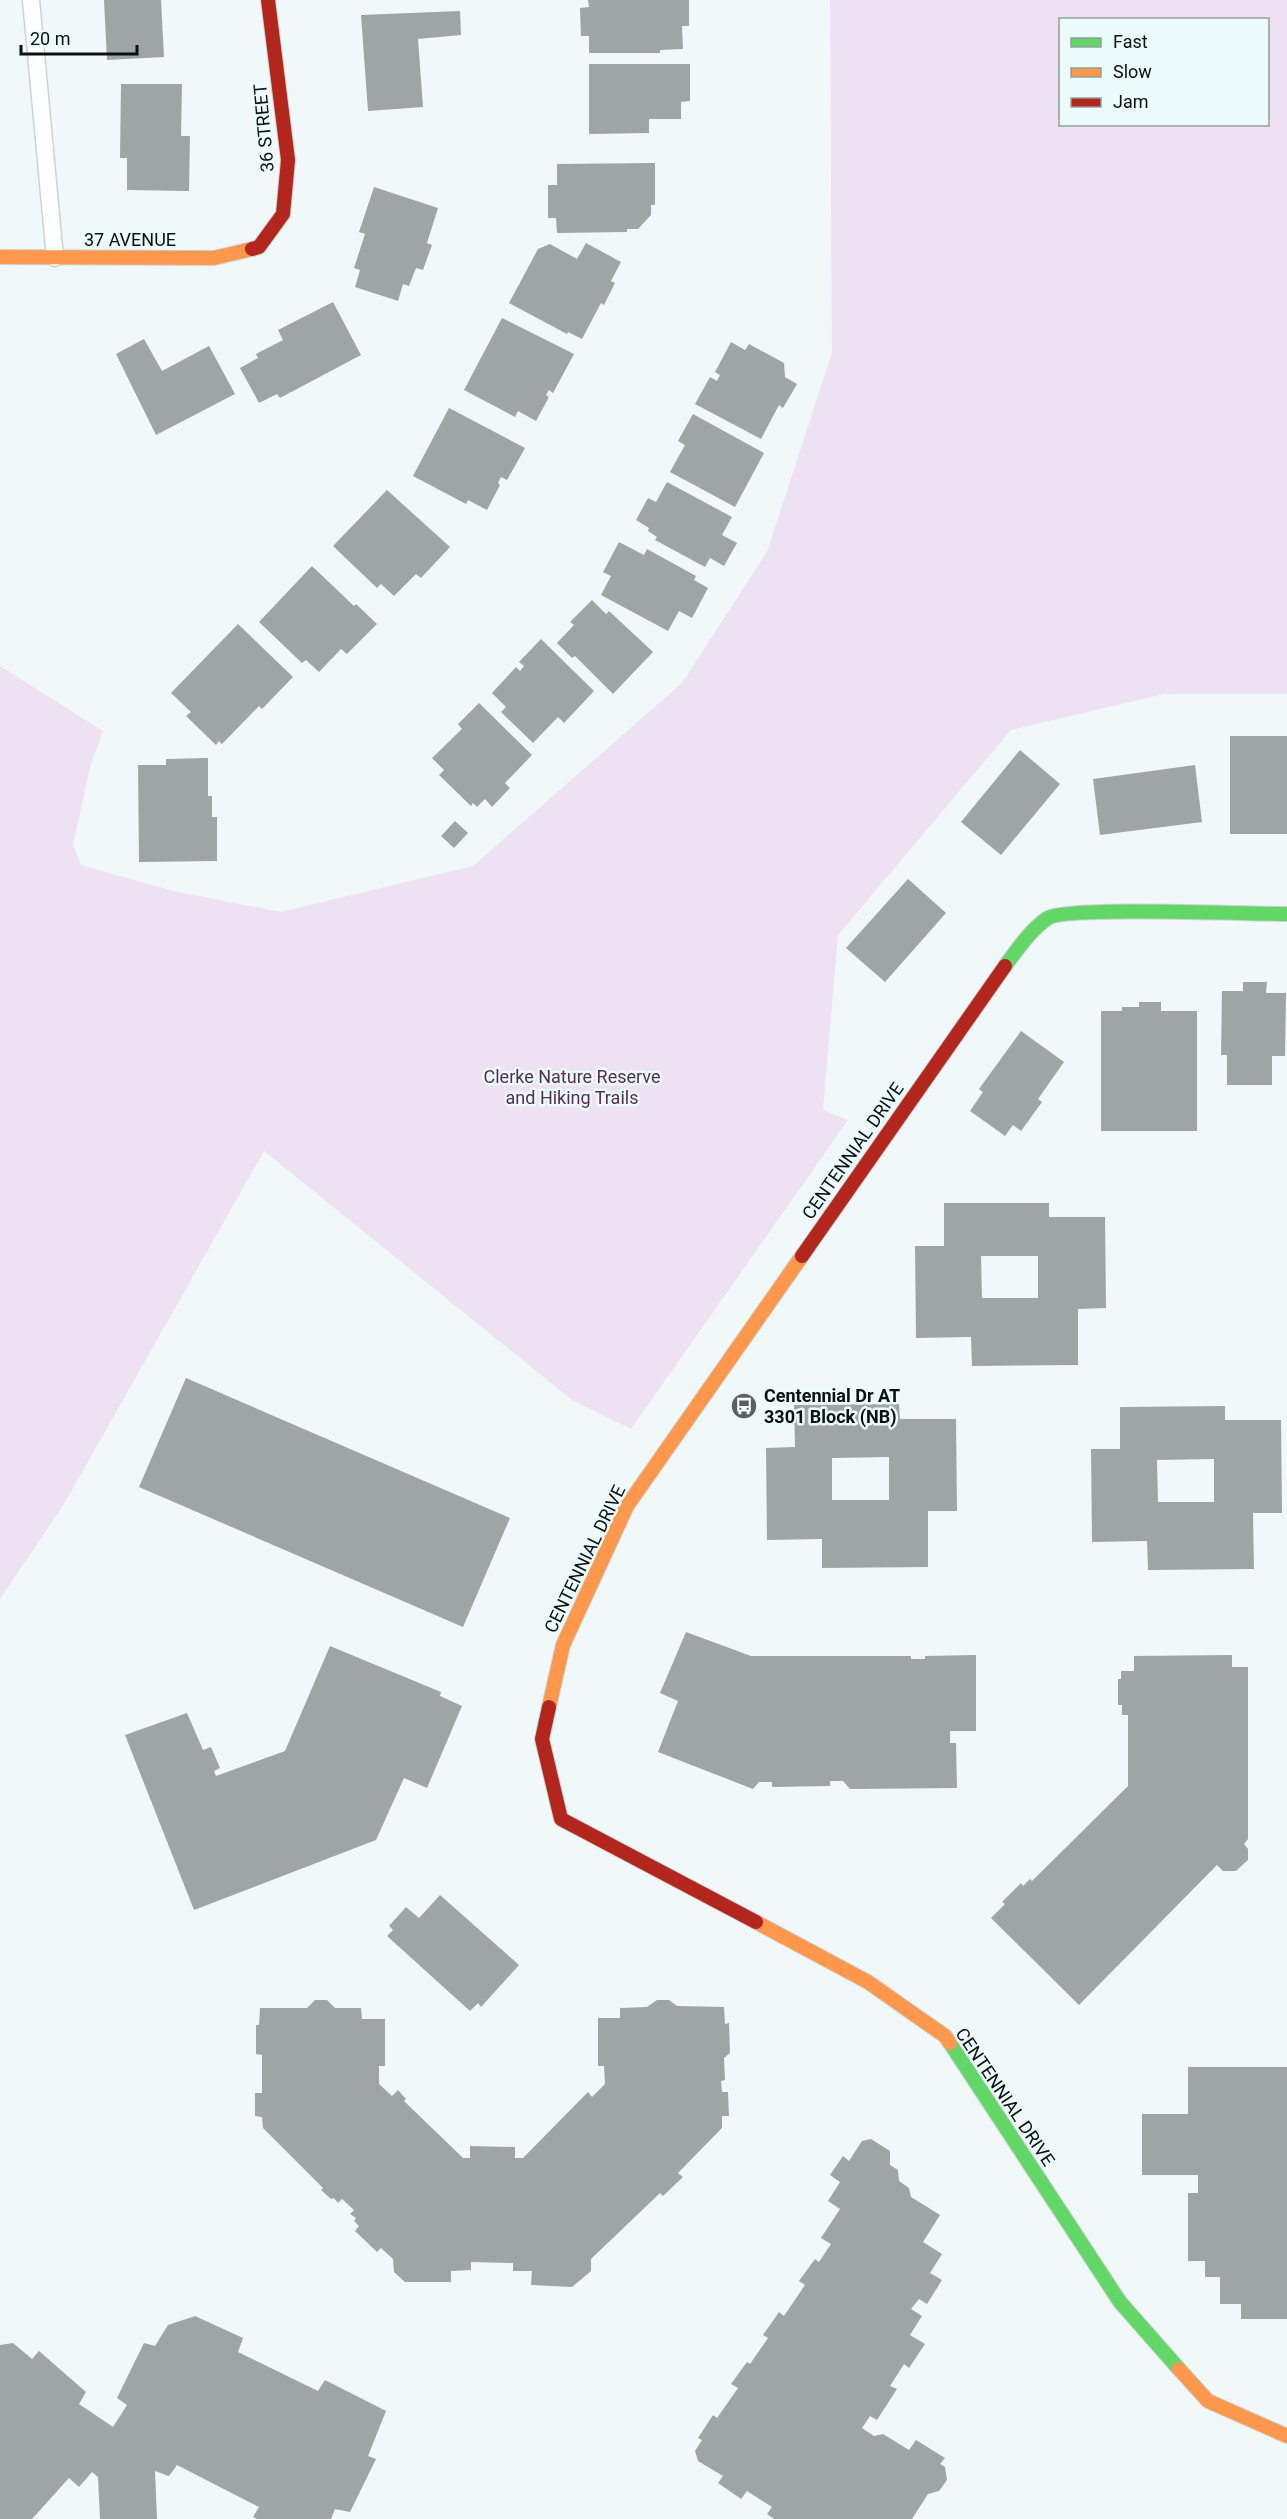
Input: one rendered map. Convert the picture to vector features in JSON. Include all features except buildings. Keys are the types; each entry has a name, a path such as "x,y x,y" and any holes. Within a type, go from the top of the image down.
{"street":[{"name":"36 STREET","path":"260,247 283,214 288,160 268,0"},
{"name":"37 AVENUE","path":"0,257 214,258 260,247"},
{"name":"CENTENNIAL DRIVE","path":"1287,914 1086,912 1058,915 1049,917 1018,948 627,1506 562,1645 542,1739 561,1819 868,1982 945,2036 1120,2302 1208,2401 1287,2436"}],"lane":[{"path":"31,0 56,258"}],"green space":[{"name":"Clerke Nature Reserve and Hiking Trails","path":"830,0 1287,0 1287,694 1164,694 1011,730 838,935 823,1110 848,1120 631,1429 572,1400 264,1151 64,1504 0,1599 0,666 103,731 91,764 73,845 81,865 173,891 281,912 473,866 682,683 767,552 832,353"}],"traffic: fast":[{"path":"1005,966 1036,928 1048,918 1062,914 1122,911 1287,914"},
{"path":"950,2043 1120,2302 1179,2369"}],"traffic: slow":[{"path":"0,257 214,258 252,249"},
{"path":"549,1707 563,1645 627,1506 802,1256"},
{"path":"756,1922 868,1982 945,2036 950,2043"},
{"path":"1179,2369 1208,2401 1287,2436"}],"traffic: jam":[{"path":"252,249 259,247 283,214 288,160 268,0"},
{"path":"802,1256 1005,966"},
{"path":"549,1707 542,1739 561,1819 756,1922"}],"place":[{"name":"Centennial Dr AT 3301 Block (NB)","path":"744,1406"}]}
